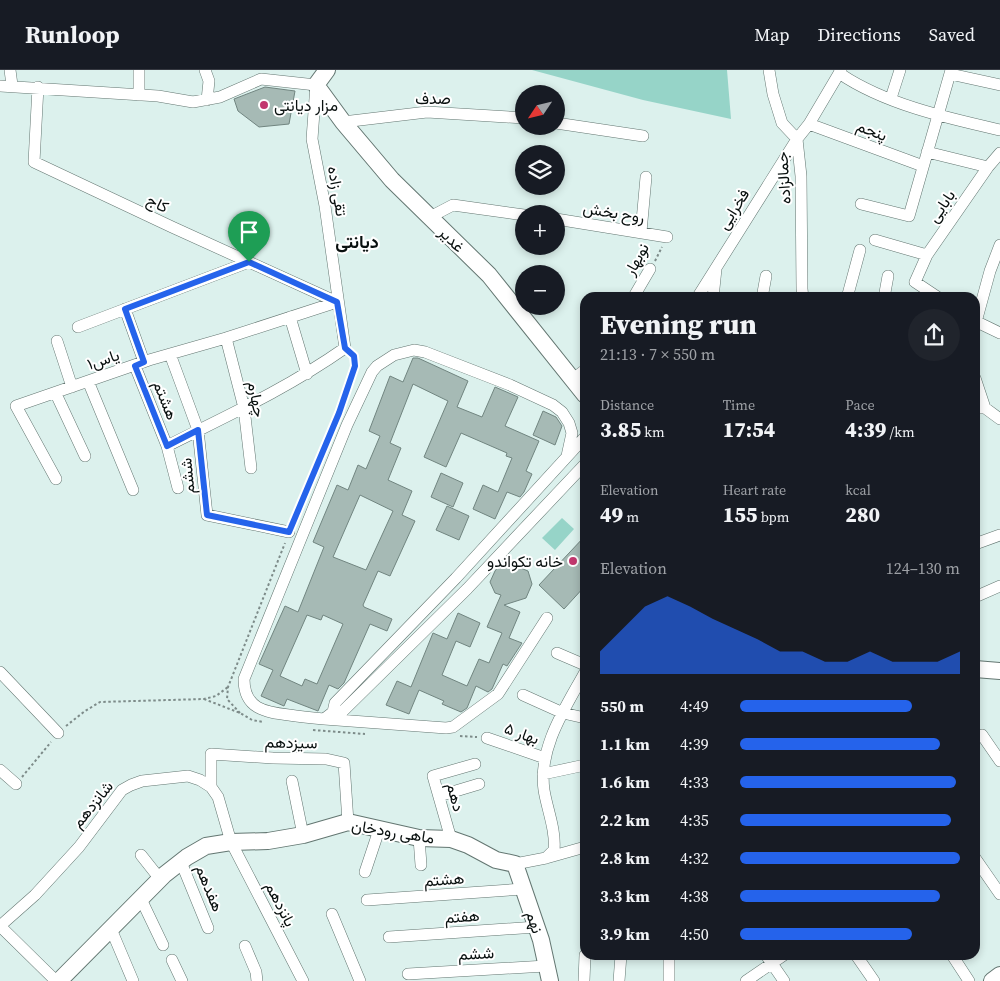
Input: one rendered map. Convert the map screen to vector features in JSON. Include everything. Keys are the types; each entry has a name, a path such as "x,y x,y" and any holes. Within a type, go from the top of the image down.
{"main road":[{"path":"316,85 327,70"},
{"name":"غدیر","path":"316,85 343,122 392,180 489,275 580,382"},
{"path":"980,669 1000,670"},
{"name":"ماهی رودخان","path":"58,981 160,880 181,862 206,846 231,842 268,841 303,835 348,822 419,838 450,839 496,860 515,864"},
{"name":"نهم","path":"515,864 536,927 548,973"},
{"path":"992,981 1000,975"}],"street":[{"path":"10,70 6,86 139,95 193,102 220,97 261,79 316,85"},
{"path":"139,70 139,95"},
{"path":"205,70 209,82 207,100"},
{"path":"769,70 773,94 782,123 797,139"},
{"path":"891,98 900,70"},
{"path":"840,72 857,85 938,116 1000,130"},
{"name":"جمالزاده","path":"803,292 801,176 797,139 809,124 840,72"},
{"path":"862,204 909,216 950,72 1000,85"},
{"name":"تقی زاده","path":"316,85 312,139 325,206 337,302 345,348"},
{"name":"کاج","path":"38,87 34,162 337,302"},
{"name":"صدف","path":"343,122 427,112 515,117"},
{"path":"565,123 643,136"},
{"name":"پنجم","path":"809,124 923,166"},
{"name":"فخرایی","path":"701,292 797,139"},
{"path":"927,152 988,167"},
{"name":"بابایی","path":"929,292 915,282 927,255 988,167 1000,153"},
{"path":"641,232 646,177"},
{"path":"430,217 453,205 515,214"},
{"name":"روح بخش","path":"565,220 667,236"},
{"path":"876,240 927,255"},
{"path":"980,307 990,271 1000,246"},
{"path":"849,292 860,250"},
{"path":"78,327 249,262"},
{"path":"714,292 716,266"},
{"name":"نوبهار","path":"637,292 650,269"},
{"path":"763,292 766,276"},
{"path":"885,292 888,276"},
{"name":"یاس۱","path":"56,479 16,406 56,394 139,364 337,302"},
{"name":"هشتم","path":"125,309 139,364 167,446"},
{"path":"290,317 307,374"},
{"path":"980,324 1000,332"},
{"name":"چهارم","path":"226,338 244,408 251,468"},
{"path":"57,341 72,387"},
{"path":"178,488 167,446 307,374 345,348"},
{"path":"547,618 498,694 453,727 446,728 329,716 266,712 251,703 246,694 244,679 347,425 368,380 377,366 385,360 403,352 414,350 424,352 553,405 562,412 570,423 572,433 566,457"},
{"name":"ششم","path":"170,354 198,430 207,515 289,532"},
{"path":"88,382 133,490"},
{"path":"56,394 85,456"},
{"path":"980,408 1000,419"},
{"path":"329,716 335,703 456,578 580,442"},
{"path":"329,716 343,711 467,589 580,469"},
{"path":"980,542 1000,535"},
{"path":"456,578 467,589"},
{"path":"980,595 1000,586"},
{"path":"556,653 580,663"},
{"path":"1,674 58,733"},
{"path":"546,858 554,850 554,844 544,788 545,758 550,741 580,681"},
{"path":"523,695 563,713 580,717"},
{"path":"982,735 1000,761"},
{"name":"بهار ۵","path":"487,738 545,758"},
{"name":"سیزدهم","path":"211,786 212,754 326,759 344,763 348,822"},
{"name":"دهم","path":"450,839 433,776 475,764"},
{"path":"543,774 580,766"},
{"path":"0,770 16,784"},
{"name":"شانزدهم","path":"0,926 35,895 79,847 122,790 131,784 188,776 211,786"},
{"path":"292,781 303,835"},
{"path":"439,796 479,784"},
{"path":"211,786 218,798 231,842"},
{"path":"365,872 379,830"},
{"path":"419,838 420,865"},
{"name":"پانزدهم","path":"231,842 303,981"},
{"name":"ماهی رودخان","path":"515,864 580,849"},
{"path":"141,855 160,880"},
{"name":"هفدهم","path":"181,862 208,928"},
{"path":"980,865 1000,894"},
{"name":"هشتم","path":"367,900 523,889"},
{"path":"141,898 163,945"},
{"path":"332,914 360,981"},
{"path":"0,926 58,981"},
{"name":"هفتم","path":"390,937 536,927"},
{"path":"111,929 133,981"},
{"path":"245,946 256,972 257,981"},
{"path":"172,960 182,981"},
{"path":"584,981 585,960"},
{"path":"619,981 621,960"},
{"path":"669,960 669,981"},
{"path":"746,981 768,960"},
{"path":"770,960 784,981"},
{"path":"859,960 874,981"},
{"path":"955,960 969,981"},
{"name":"ششم","path":"408,974 548,973"}],"path":[{"name":"نوبهار","path":"650,269 667,236"},
{"path":"204,699 240,712 227,699 228,687 289,532 339,413 355,366 354,356 345,348"},
{"path":"16,784 58,733 85,711 100,702 204,699 216,696 228,687"}],"green space":[{"path":"532,70 727,70 731,119 643,100"},
{"path":"562,518 574,529 555,550 542,538"}],"building":[{"name":"مزار دیانتی","path":"265,87 295,91 289,124 259,127 238,111 234,99"},
{"path":"413,358 418,358 468,381 457,407 482,417 495,387 518,397 505,426 539,441 526,471 532,474 520,497 507,492 495,519 473,509 483,485 498,492 512,458 506,456 507,453 461,433 446,467 424,457 448,401 413,384 390,443 401,448 388,480 412,491 402,515 415,521 390,576 378,571 363,605 392,619 387,631 370,624 344,683 338,689 329,685 318,711 287,699 284,706 261,696 273,670 259,664 285,606 298,612 324,547 313,542 337,485 348,490 358,465 366,469 380,436 369,431 390,376 403,382","holes":["360,495 393,511 366,570 333,557","307,615 321,620 323,615 343,624 317,684 305,679 302,686 280,676"]},
{"path":"543,411 556,417 562,426 555,445 533,435"},
{"path":"441,473 463,483 453,507 431,497"},
{"path":"447,506 469,516 459,540 436,530"},
{"name":"خانه تکواندو","path":"580,541 580,591 564,609 539,585"},
{"path":"508,563 528,571 532,584 526,598 504,605 520,612 509,638 522,643 507,666 503,664 492,689 488,692 476,686 467,708 461,712 442,704 444,701 419,690 409,714 386,705 397,681 411,687 433,633 447,639 458,613 480,623 470,647 456,641 442,675 467,686 479,659 489,663 502,633 487,627 501,595 495,593 490,582 498,567"}],"place":[{"name":"مزار دیانتی","path":"264,105"},
{"name":"خانه تکواندو","path":"573,561"}],"district":[{"name":"دیانتی","path":"357,242"}],"route":[{"path":"249,262 337,302 345,348 354,356 355,366 339,413 289,532 207,515 198,430 167,446 135,366 144,362 125,309 249,262"}]}
